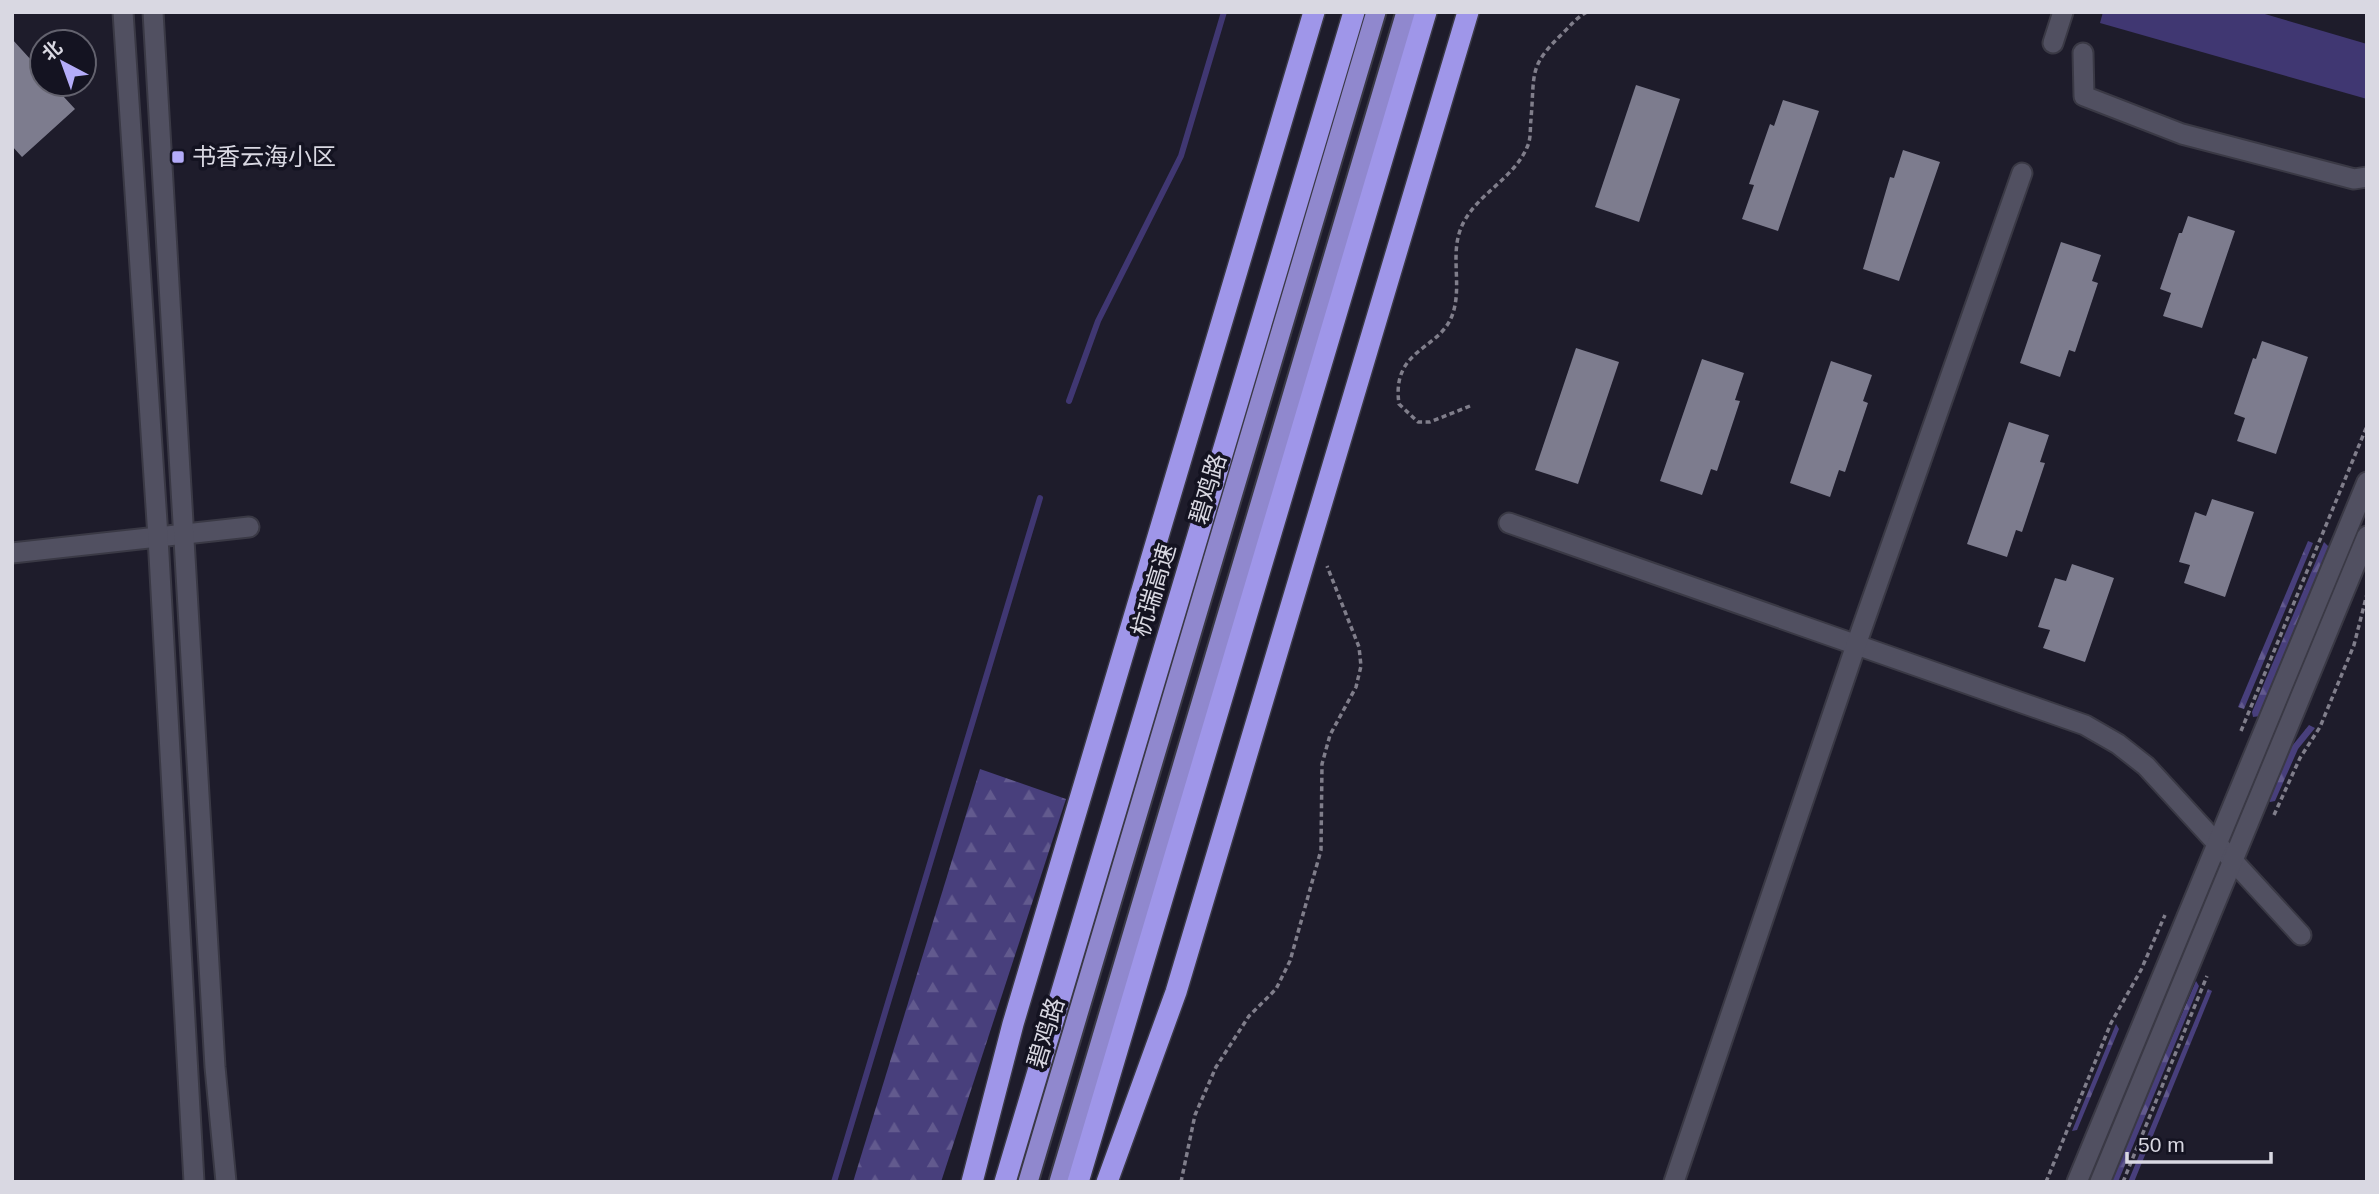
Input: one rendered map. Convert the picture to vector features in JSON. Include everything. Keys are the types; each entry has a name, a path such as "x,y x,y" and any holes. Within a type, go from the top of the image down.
{"highway":[{"path":"972,1182 1013,1024 1314,12"},
{"name":"杭瑞高速","path":"1005,1182 1354,12"},
{"name":"碧鸡路","path":"1028,1182 1376,12"},
{"path":"1059,1182 1406,12"},
{"path":"1078,1182 1426,12"},
{"path":"1107,1182 1176,992 1468,12"}],"street":[{"path":"123,12 158,537 194,1182"},
{"path":"152,12 186,534 215,1067 226,1182"},
{"path":"2053,43 2063,12"},
{"path":"2083,53 2084,96 2182,134 2354,179 2367,177"},
{"path":"1674,1182 1856,645 2022,173"},
{"path":"2077,1182 2367,482"},
{"path":"1509,523 2085,725 2118,744 2146,766 2301,935"},
{"path":"12,553 249,527"},
{"path":"2099,1182 2367,537"}],"path":[{"path":"1470,406 1430,422 1418,422 1399,404 1400,378 1411,356 1440,333 1454,312 1455,261 1462,224 1518,162 1529,144 1536,65 1544,50 1576,18 1587,12"},
{"path":"1181,1182 1195,1115 1216,1067 1249,1016 1276,989 1290,961 1321,850 1322,764 1330,735 1356,687 1361,666 1359,647 1327,566"}],"green space":[{"path":"2308,541 2313,543 2244,709 2238,707"},
{"path":"2324,542 2329,547 2260,716 2253,717 2252,712"},
{"path":"2309,725 2315,728 2298,749 2275,801 2270,802 2268,799 2288,751"},
{"path":"980,769 1066,799 941,1182 853,1182"},
{"path":"2196,981 2199,986 2118,1182 2110,1182"},
{"path":"2208,989 2212,991 2134,1182 2128,1182"},
{"path":"2116,1024 2119,1029 2077,1130 2072,1131"}],"shaded area":[{"path":"2103,12 2258,12 2367,44 2367,99 2100,23"}],"building":[{"path":"12,39 28,57 28,98 65,98 75,109 22,157 12,146"},
{"path":"1636,85 1680,99 1639,222 1595,207"},
{"path":"1783,100 1819,111 1778,231 1742,219 1754,185 1749,184 1770,124 1774,126"},
{"path":"1903,150 1940,162 1899,281 1863,269 1890,177 1894,178"},
{"path":"2188,216 2235,231 2202,328 2163,316 2171,293 2160,289 2179,233 2182,233"},
{"path":"2061,242 2101,255 2092,281 2098,283 2075,352 2069,350 2060,377 2020,363"},
{"path":"2262,341 2308,357 2276,454 2237,441 2245,418 2234,414 2253,358 2256,359"},
{"path":"1576,348 1619,362 1578,484 1535,470"},
{"path":"1702,359 1744,373 1735,400 1740,401 1717,471 1711,469 1702,495 1660,481"},
{"path":"1831,361 1872,375 1863,401 1868,403 1845,472 1839,470 1830,497 1790,483"},
{"path":"2009,422 2049,435 2040,462 2045,463 2022,532 2016,530 2007,557 1967,544"},
{"path":"2212,499 2254,512 2225,597 2184,583 2190,565 2179,562 2195,512 2206,516"},
{"path":"2072,564 2114,578 2085,662 2043,648 2050,630 2038,627 2055,578 2066,581"}],"waterway":[{"path":"1069,401 1098,321 1181,156 1224,12"},
{"path":"834,1182 1040,498"}],"place":[{"name":"书香云海小区","path":"178,157"}]}
